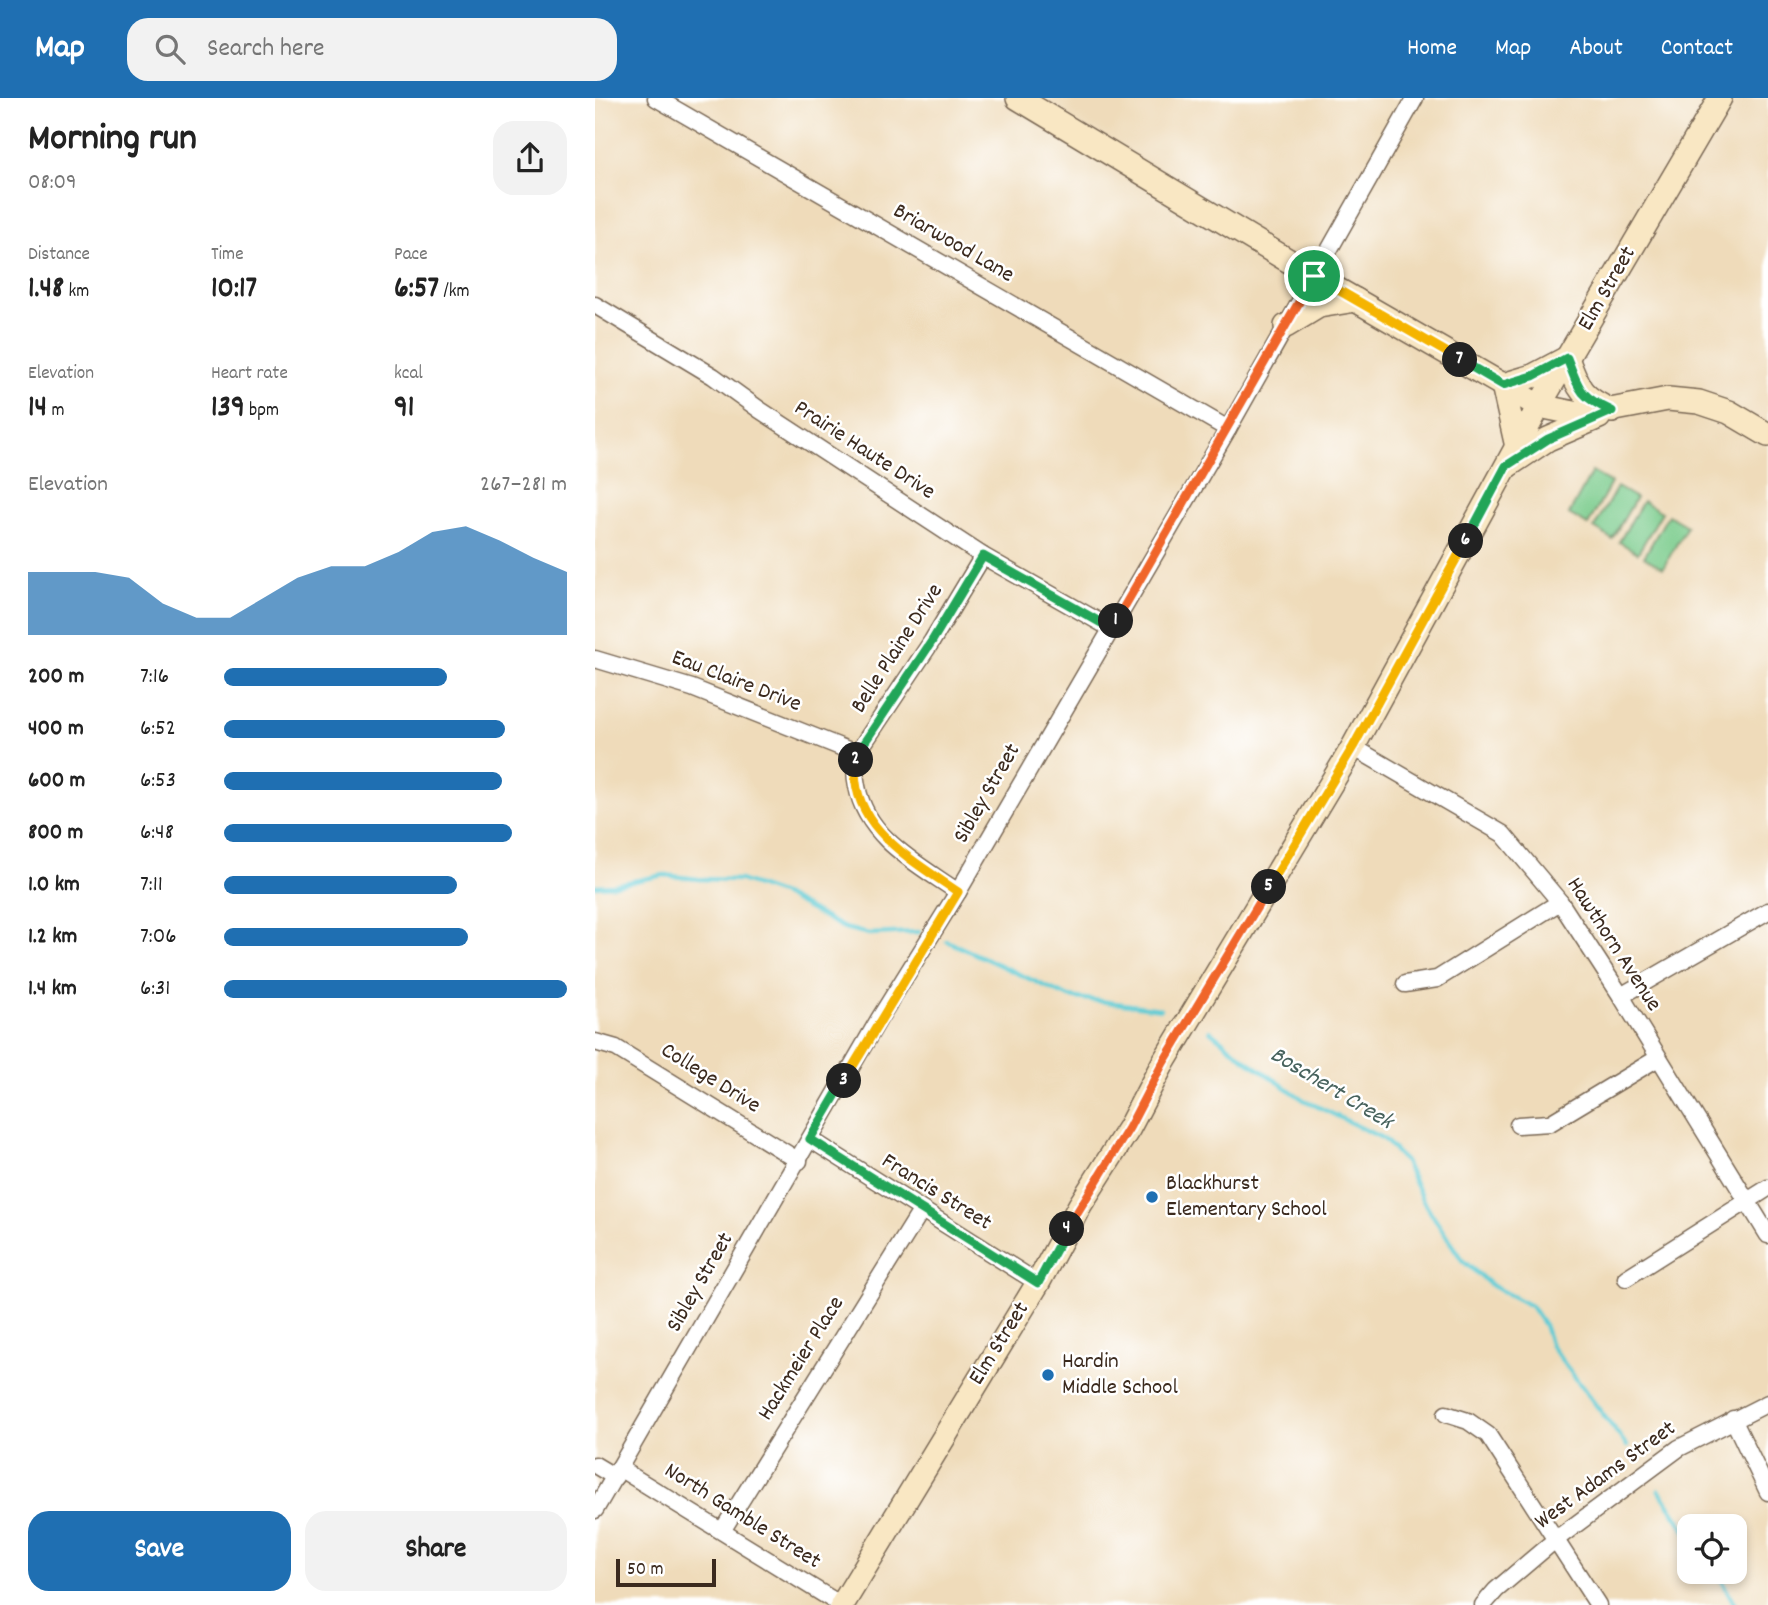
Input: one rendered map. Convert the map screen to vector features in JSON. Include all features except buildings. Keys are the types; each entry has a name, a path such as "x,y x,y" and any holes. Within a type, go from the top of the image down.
{"main road":[{"path":"1018,98 1314,276 1539,406 1584,415 1668,399 1699,402 1729,412 1768,435"},
{"name":"Elm Street","path":"841,1605 1038,1283 1080,1205 1129,1128 1163,1063 1353,747 1539,406 1720,98"},
{"path":"1286,326 1319,306 1356,300"},
{"path":"1503,385 1533,376 1567,358 1583,393 1590,401 1612,411"},
{"path":"1503,385 1511,457 1612,411"}],"street":[{"name":"Briarwood Lane","path":"656,98 1228,429"},
{"name":"Sibley Street","path":"595,1510 880,1019 958,892 1112,629 1415,98"},
{"name":"Prairie Haute Drive","path":"595,306 713,376 760,410 983,556 1112,629"},
{"name":"Belle Plaine Drive","path":"858,754 925,653 983,556"},
{"name":"Eau Claire Drive","path":"595,659 692,688 858,754"},
{"name":"Hawthorn Avenue","path":"1353,747 1503,834 1560,902 1768,1235"},
{"path":"858,754 855,769 858,791 873,825 907,857 958,892"},
{"path":"1405,984 1437,979 1560,902"},
{"path":"1621,996 1768,911"},
{"name":"College Drive","path":"595,1042 616,1048 799,1161"},
{"path":"1518,1125 1550,1124 1658,1058"},
{"name":"Francis Street","path":"810,1139 1038,1283"},
{"path":"1626,1278 1768,1188"},
{"name":"Hackmeier Place","path":"722,1531 921,1211"},
{"name":"West Adams Street","path":"1483,1605 1496,1590 1555,1540 1679,1448 1768,1403"},
{"path":"1446,1414 1468,1421 1488,1434 1598,1605"},
{"path":"1733,1419 1768,1492"},
{"name":"North Gamble Street","path":"595,1465 617,1472 722,1531 841,1605"}],"green space":[{"path":"1592,472 1611,483 1588,525 1569,514"},
{"path":"1617,487 1636,498 1612,539 1594,528"},
{"path":"1643,501 1662,512 1638,553 1619,542"},
{"path":"1668,515 1687,526 1663,568 1644,557"}],"waterway":[{"name":"Boschert Creek","path":"595,886 664,875 740,880 783,895 844,928 869,934 919,932"},
{"name":"Boschert Creek","path":"947,941 1069,997 1161,1009"},
{"name":"Boschert Creek","path":"1210,1031 1304,1100 1384,1139 1405,1162 1423,1201 1462,1260 1492,1286 1531,1306 1544,1325 1551,1346 1627,1446"},
{"name":"Boschert Creek","path":"1659,1490 1677,1517"},
{"name":"Boschert Creek","path":"1724,1584 1735,1605"}],"place":[{"name":"Blackhurst Elementary School","path":"1152,1197"},
{"name":"Hardin Middle School","path":"1048,1375"}],"route":[{"path":"1314,276 1503,385 1533,376 1567,358 1575,381 1583,393 1590,401 1612,411 1548,439 1506,466 1353,747 1163,1063 1129,1128 1080,1205 1038,1283 810,1139 958,892 907,857 873,825 858,791 856,760 860,749 889,709 983,556 1112,629 1314,276"}]}
